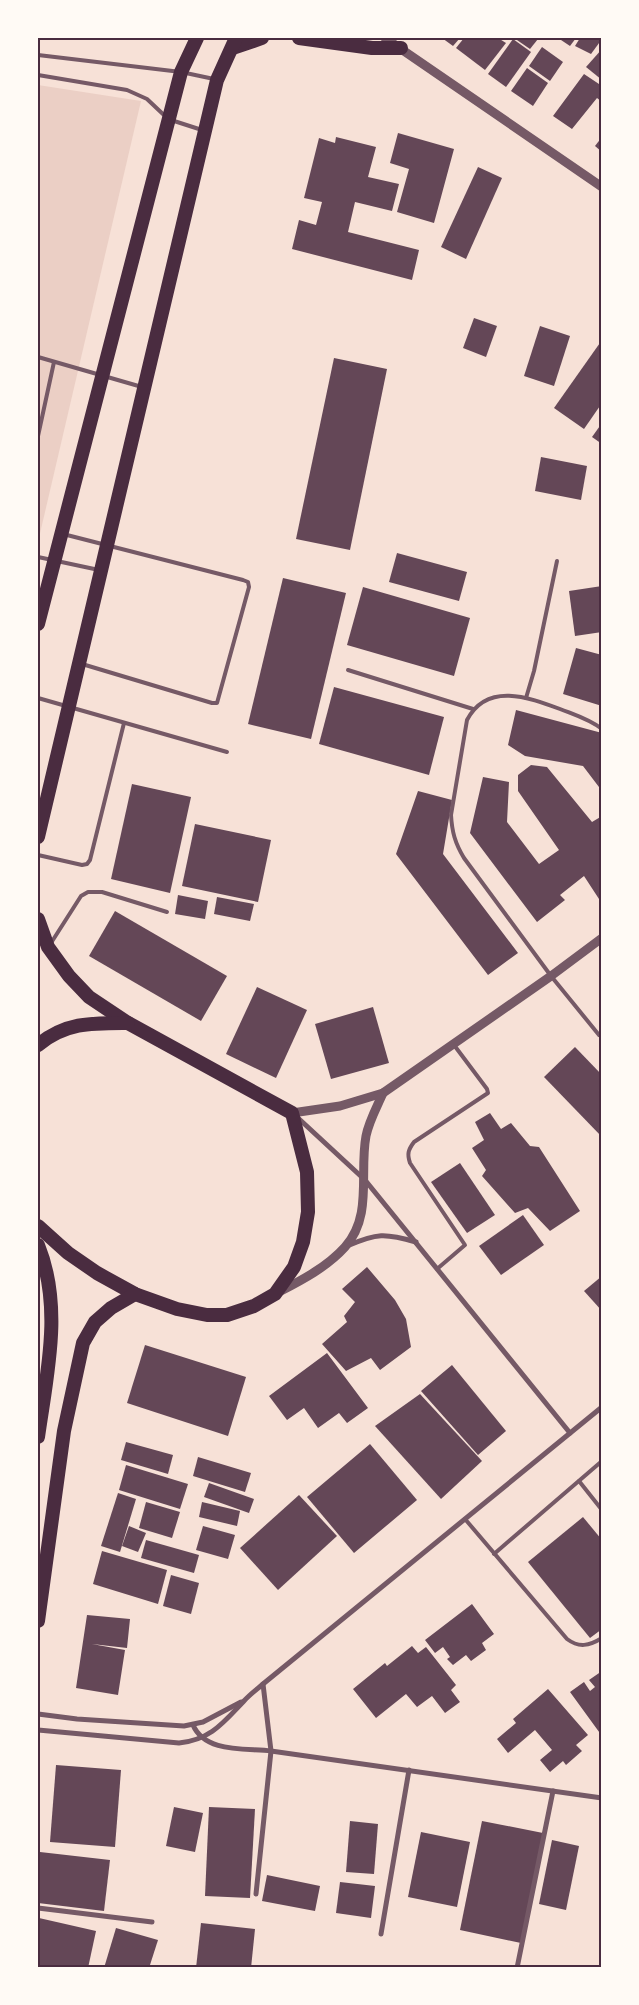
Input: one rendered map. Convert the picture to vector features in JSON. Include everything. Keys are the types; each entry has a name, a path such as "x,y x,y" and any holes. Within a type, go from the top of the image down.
{"highway":[{"path":"38,624 181,72 197,38"},
{"path":"38,837 217,80 234,43 262,38"},
{"path":"299,38 372,48 402,48"},
{"path":"38,919 48,947 69,976 89,997 128,1023 292,1113 307,1172 308,1212 303,1242 294,1267 275,1294 254,1306 227,1315 206,1315 177,1309 135,1294 75,1258 38,1226"},
{"path":"38,1045 48,1036 65,1028 89,1023 128,1023"},
{"path":"38,1245 48,1277 52,1299 50,1349 38,1437"},
{"path":"38,1621 64,1431 76,1368 83,1343 95,1322 112,1308 135,1294"}],"street":[{"path":"385,38 602,187"},
{"path":"292,1113 340,1106 383,1093 600,942"},
{"path":"346,1246 360,1219 365,1180 364,1154 366,1135 372,1116 383,1093"},
{"path":"292,1113 365,1180 570,1433"},
{"path":"275,1294 304,1279 326,1264 346,1246 369,1236 383,1234 416,1242"},
{"path":"38,1730 179,1743 202,1738 224,1722 243,1701 263,1684 602,1407"},
{"path":"256,1894 271,1751 263,1684"},
{"path":"38,1714 172,1726 193,1725 214,1717 243,1701"},
{"path":"193,1725 202,1738 217,1745 602,1798"},
{"path":"381,1934 409,1770"},
{"path":"517,1968 553,1791"},
{"path":"38,1908 152,1922"}],"lane":[{"path":"38,55 181,72 217,80"},
{"path":"38,75 126,90 147,99 169,119 205,131"},
{"path":"38,357 144,388"},
{"path":"38,436 54,362"},
{"path":"61,533 243,580 248,582 249,587 217,703 79,663"},
{"path":"38,557 100,571"},
{"path":"526,698 534,671 557,560"},
{"path":"348,670 473,710"},
{"path":"602,729 587,719 526,698 498,696 483,701 473,710 467,720 451,815 452,831 456,844 464,858 552,976 599,1035 602,1036"},
{"path":"38,698 227,752"},
{"path":"38,855 82,864 87,864 90,860 124,723"},
{"path":"48,947 81,896 88,892 102,892 167,912"},
{"path":"437,1268 465,1245 410,1163 409,1149 414,1142 488,1093 487,1088 454,1044"},
{"path":"494,1554 602,1461"},
{"path":"579,1481 602,1510"},
{"path":"465,1519 567,1639 576,1645 585,1646 602,1638"}],"shaded area":[{"path":"38,85 141,101 38,542"}],"building":[{"path":"442,38 460,38 453,46"},
{"path":"464,38 498,38 506,43 485,70 456,48"},
{"path":"514,38 535,38 538,39 530,49"},
{"path":"558,38 576,38 570,46"},
{"path":"580,38 602,39 591,54 575,46"},
{"path":"513,39 531,52 506,87 488,74"},
{"path":"542,47 563,62 550,81 529,66"},
{"path":"602,49 602,80 586,67"},
{"path":"527,68 548,83 533,106 511,91"},
{"path":"584,74 602,86 602,102 597,98 572,129 553,116"},
{"path":"398,133 454,149 434,223 397,212 409,169 390,163"},
{"path":"336,137 376,147 368,177 399,184 392,211 355,202 348,232 419,250 412,280 292,249 299,220 316,225 322,202 304,198 319,138 335,143"},
{"path":"602,137 602,152 595,146"},
{"path":"478,167 502,178 466,259 441,247"},
{"path":"474,318 497,326 486,357 463,348"},
{"path":"540,326 570,336 554,386 524,376"},
{"path":"602,340 602,403 584,429 554,408"},
{"path":"334,358 387,369 350,550 296,539"},
{"path":"602,423 602,444 592,437"},
{"path":"541,457 587,466 581,500 535,491"},
{"path":"397,553 467,572 459,601 389,582"},
{"path":"283,578 346,593 311,739 248,724"},
{"path":"602,586 602,632 575,636 569,591"},
{"path":"363,587 470,618 454,676 347,645"},
{"path":"576,648 602,655 602,706 563,694"},
{"path":"334,687 444,717 429,775 319,744"},
{"path":"516,710 602,733 602,791 583,766 525,756 508,745"},
{"path":"531,765 547,767 592,822 602,816 602,897 599,899 584,876 560,895 565,900 537,922 470,833 483,777 509,782 507,822 539,864 559,850 518,791 518,775"},
{"path":"132,784 191,797 170,893 111,879"},
{"path":"418,791 452,800 443,854 518,953 488,975 396,854"},
{"path":"195,824 271,840 258,902 182,886"},
{"path":"178,895 208,901 205,919 175,914"},
{"path":"217,897 254,904 250,921 214,914"},
{"path":"115,911 227,976 201,1021 89,956"},
{"path":"257,987 307,1010 276,1078 226,1054"},
{"path":"373,1007 389,1063 331,1079 315,1024"},
{"path":"575,1047 602,1075 602,1137 544,1077"},
{"path":"490,1113 501,1129 511,1123 530,1146 539,1147 580,1211 550,1231 528,1208 515,1213 482,1176 486,1170 472,1148 484,1140 475,1122"},
{"path":"460,1163 495,1215 467,1233 431,1182"},
{"path":"523,1215 544,1245 501,1275 479,1246"},
{"path":"367,1267 395,1300 406,1319 411,1347 380,1370 371,1358 346,1371 322,1344 347,1322 344,1316 355,1302 342,1289"},
{"path":"602,1276 602,1311 584,1291"},
{"path":"145,1345 246,1377 228,1436 127,1403"},
{"path":"327,1353 368,1408 347,1423 339,1413 318,1428 304,1408 287,1420 269,1396"},
{"path":"452,1365 506,1431 478,1455 421,1391"},
{"path":"420,1394 482,1461 441,1499 375,1426"},
{"path":"126,1442 173,1455 168,1474 121,1460"},
{"path":"370,1444 417,1500 354,1553 307,1497"},
{"path":"198,1457 251,1473 245,1492 193,1476"},
{"path":"126,1465 188,1484 180,1509 119,1490"},
{"path":"209,1483 254,1499 249,1513 204,1497"},
{"path":"118,1493 136,1499 120,1552 101,1546"},
{"path":"299,1495 337,1536 278,1590 240,1548"},
{"path":"146,1502 180,1512 172,1538 139,1528"},
{"path":"202,1502 240,1511 237,1526 199,1517"},
{"path":"583,1517 602,1540 602,1629 590,1638 528,1562"},
{"path":"129,1526 146,1533 138,1552 122,1546"},
{"path":"203,1526 235,1535 228,1559 196,1550"},
{"path":"146,1540 199,1555 194,1573 141,1558"},
{"path":"102,1551 167,1570 158,1604 93,1584"},
{"path":"171,1575 199,1583 191,1614 163,1606"},
{"path":"472,1604 494,1634 482,1643 486,1650 471,1661 466,1655 453,1665 447,1659 450,1657 443,1647 435,1653 425,1640"},
{"path":"87,1615 130,1619 127,1648 92,1644 125,1650 118,1695 76,1688"},
{"path":"412,1646 418,1653 426,1647 456,1685 451,1690 460,1702 445,1713 432,1696 417,1707 406,1694 376,1718 353,1689 385,1663 387,1666"},
{"path":"602,1671 602,1736 570,1692 584,1682 590,1691 595,1687 589,1680"},
{"path":"548,1689 588,1735 576,1745 582,1751 566,1765 563,1761 550,1772 540,1760 552,1750 535,1730 508,1753 497,1739 516,1723 513,1719"},
{"path":"56,1765 121,1770 115,1847 50,1842"},
{"path":"174,1807 203,1813 195,1852 166,1846"},
{"path":"209,1807 255,1809 250,1898 205,1896"},
{"path":"350,1821 378,1824 374,1874 346,1872"},
{"path":"482,1821 543,1833 521,1943 460,1930"},
{"path":"421,1832 470,1842 457,1907 408,1897"},
{"path":"552,1840 579,1846 566,1910 539,1904"},
{"path":"40,1852 110,1860 104,1911 38,1903"},
{"path":"267,1875 320,1886 315,1911 262,1901"},
{"path":"340,1882 375,1886 371,1918 336,1913"},
{"path":"39,1918 96,1931 88,1968 38,1968"},
{"path":"201,1923 255,1929 251,1968 196,1968"},
{"path":"116,1928 158,1940 149,1968 104,1968"}]}
